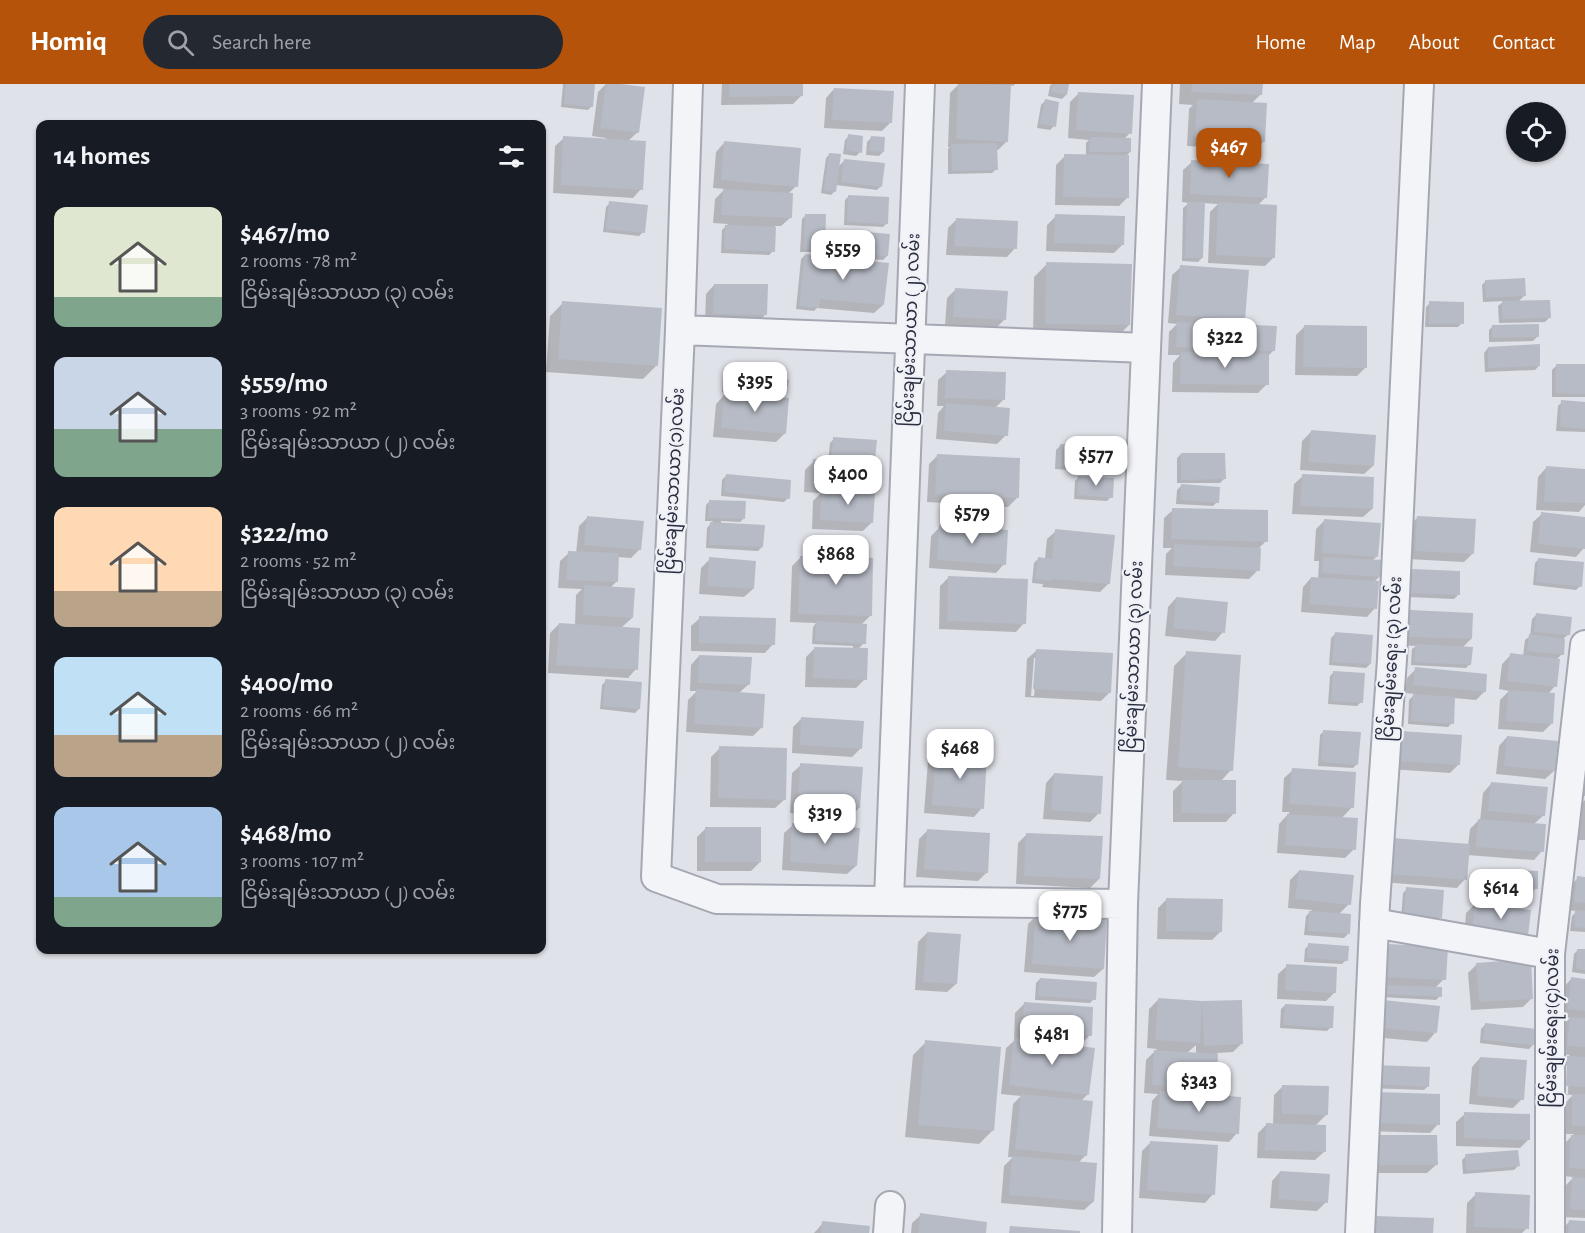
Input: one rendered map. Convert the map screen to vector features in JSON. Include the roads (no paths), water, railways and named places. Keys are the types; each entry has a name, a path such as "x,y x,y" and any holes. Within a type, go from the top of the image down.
{"street":[{"name":"ငြိမ်းချမ်းသာယာ(၁)လမ်း","path":"688,84 680,330 656,878 717,899 889,900"},
{"name":"ငြိမ်းချမ်းသာယာ (၂) လမ်း","path":"889,900 920,84"},
{"name":"ငြိမ်းချမ်းသာယာ (၃) လမ်း","path":"1117,1232 1123,904 1157,84"},
{"name":"ငြိမ်းချမ်းရေး (၃) လမ်း","path":"1360,1233 1374,923 1392,659 1419,84"},
{"path":"680,330 1146,348"},
{"name":"ငြိမ်းချမ်းရေး(၄)လမ်း","path":"1550,1233 1550,954 1585,645"},
{"path":"889,900 1123,904"},
{"path":"1374,923 1550,954"}]}
